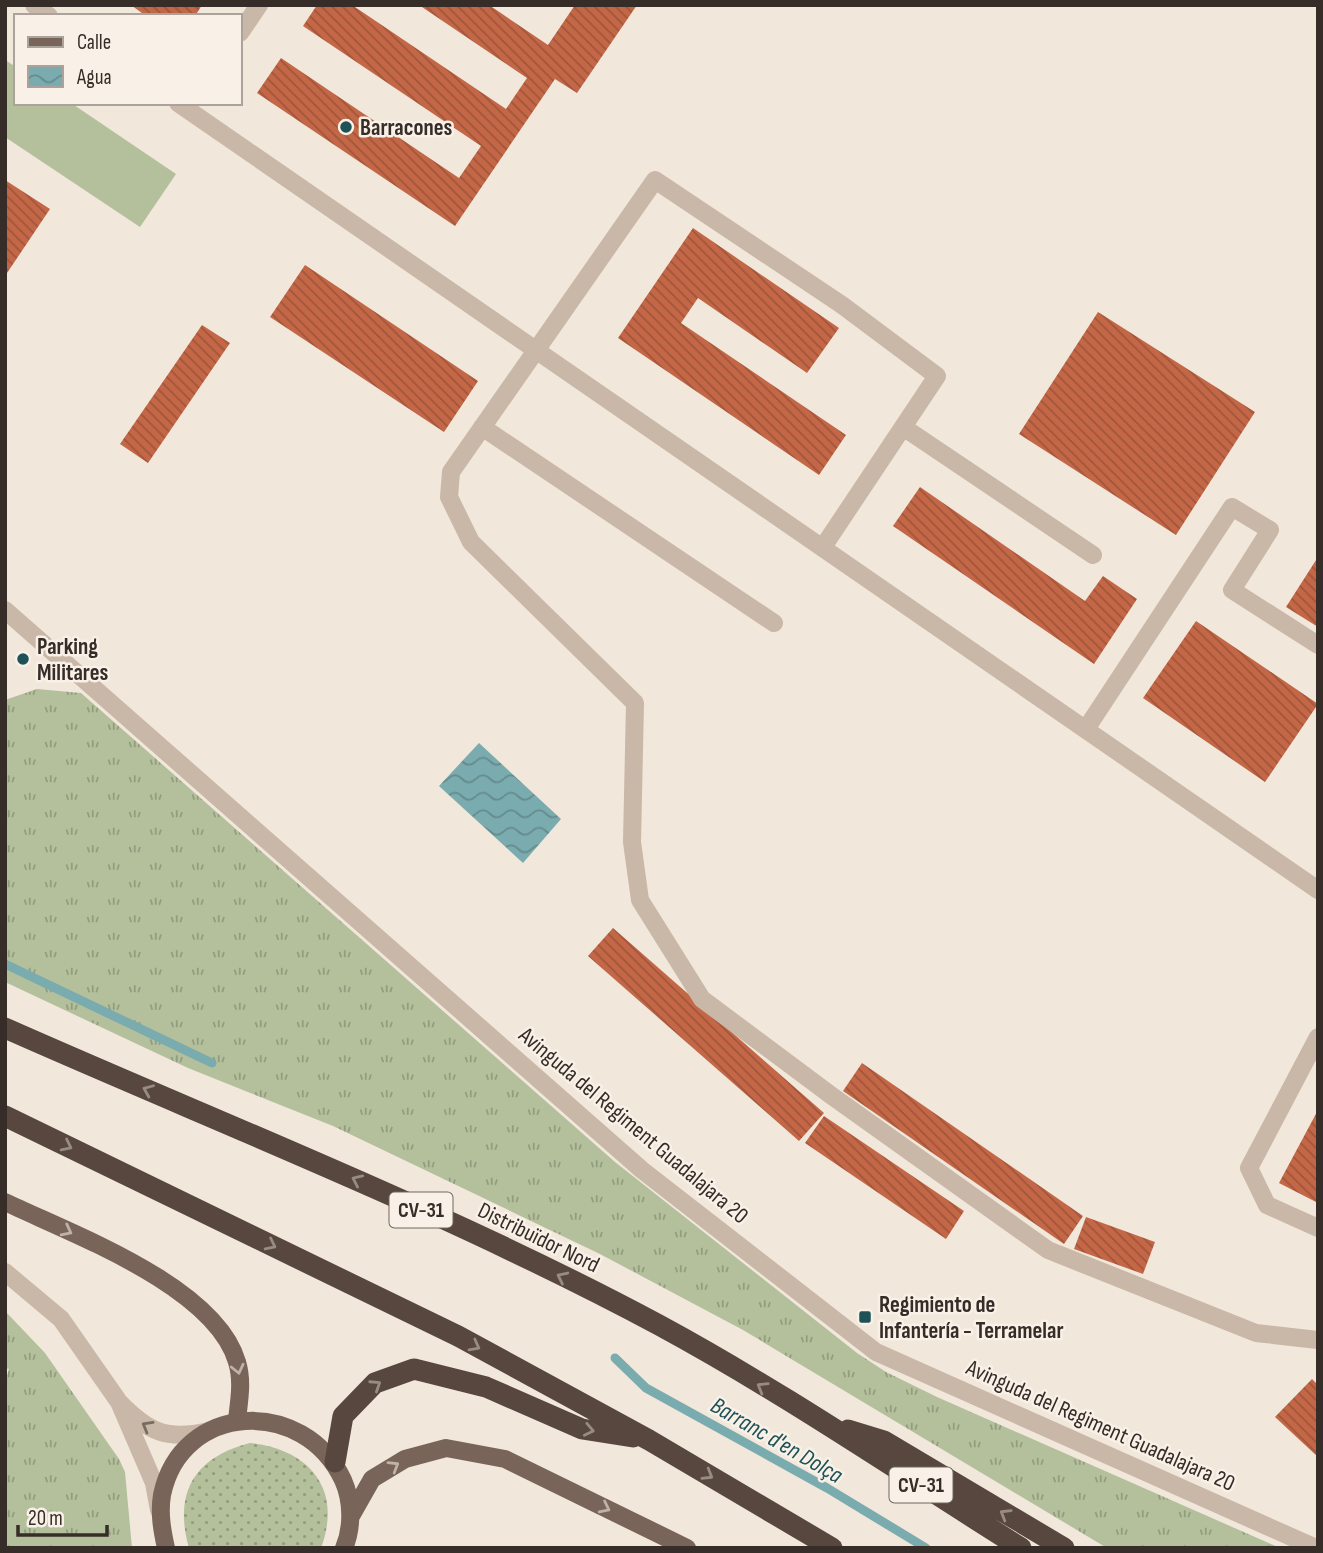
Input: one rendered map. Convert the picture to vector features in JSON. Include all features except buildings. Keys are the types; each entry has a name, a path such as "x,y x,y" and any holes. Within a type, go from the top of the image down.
{"highway":[{"name":"Distribuïdor Nord","path":"5,1028 350,1177 492,1242 659,1326 820,1422 1021,1548"},
{"path":"5,1116 458,1336 649,1440 832,1548"},
{"path":"335,1462 343,1416 375,1383 414,1370 486,1387 582,1429 649,1440"},
{"path":"820,1422 884,1441 1064,1548"}],"main road":[{"path":"5,1202 159,1278 200,1307 228,1341 237,1362 241,1385 237,1420"},
{"path":"166,1548 160,1521 162,1493 173,1468 190,1446 212,1430 237,1420 267,1420 293,1427 317,1441 335,1462 347,1488 351,1516"},
{"path":"344,1548 351,1516 372,1479 405,1459 446,1448 505,1459 687,1548"}],"street":[{"path":"242,30 259,5"},
{"path":"186,106 1318,890"},
{"path":"823,547 937,376 842,305 655,180 451,472 449,497 471,542 635,703 632,842 640,900 702,999 832,1096 1048,1250 1256,1333 1318,1340"},
{"path":"482,427 774,623"},
{"path":"903,427 1093,555"},
{"path":"1086,729 1232,507 1270,530 1232,590 1318,645"},
{"name":"Avinguda del Regiment Guadalajara 20","path":"5,610 642,1170 876,1352 1316,1548"},
{"path":"1318,1037 1249,1168 1267,1205 1318,1228"},
{"path":"5,1272 61,1320 119,1402 136,1420 159,1433 195,1434 212,1430"},
{"path":"119,1402 154,1483 160,1521"}],"green space":[{"path":"5,60 14,66 14,105 74,105 176,174 140,227 5,137"},
{"path":"37,689 81,693 615,1162 857,1353 886,1372 937,1397 1280,1548 1107,1548 743,1330 600,1254 333,1126 188,1068 5,982 5,700"},
{"path":"5,1311 45,1353 119,1459 125,1472 132,1548 5,1548 5,1382 9,1369 5,1368"},
{"path":"250,1443 289,1454 304,1463 316,1476 324,1490 327,1508 327,1527 321,1548 189,1548 184,1510 193,1480 215,1457"}],"water":[{"path":"479,743 561,819 523,863 439,786"}],"waterway":[{"path":"5,964 212,1063"},
{"name":"Barranc d'en Dolça","path":"615,1358 646,1388 827,1488 926,1548"}],"place":[{"name":"Barracones","path":"346,127"},
{"name":"Parking Militares","path":"23,659"},
{"name":"Regimiento de Infantería - Terramelar","path":"865,1317"}]}
